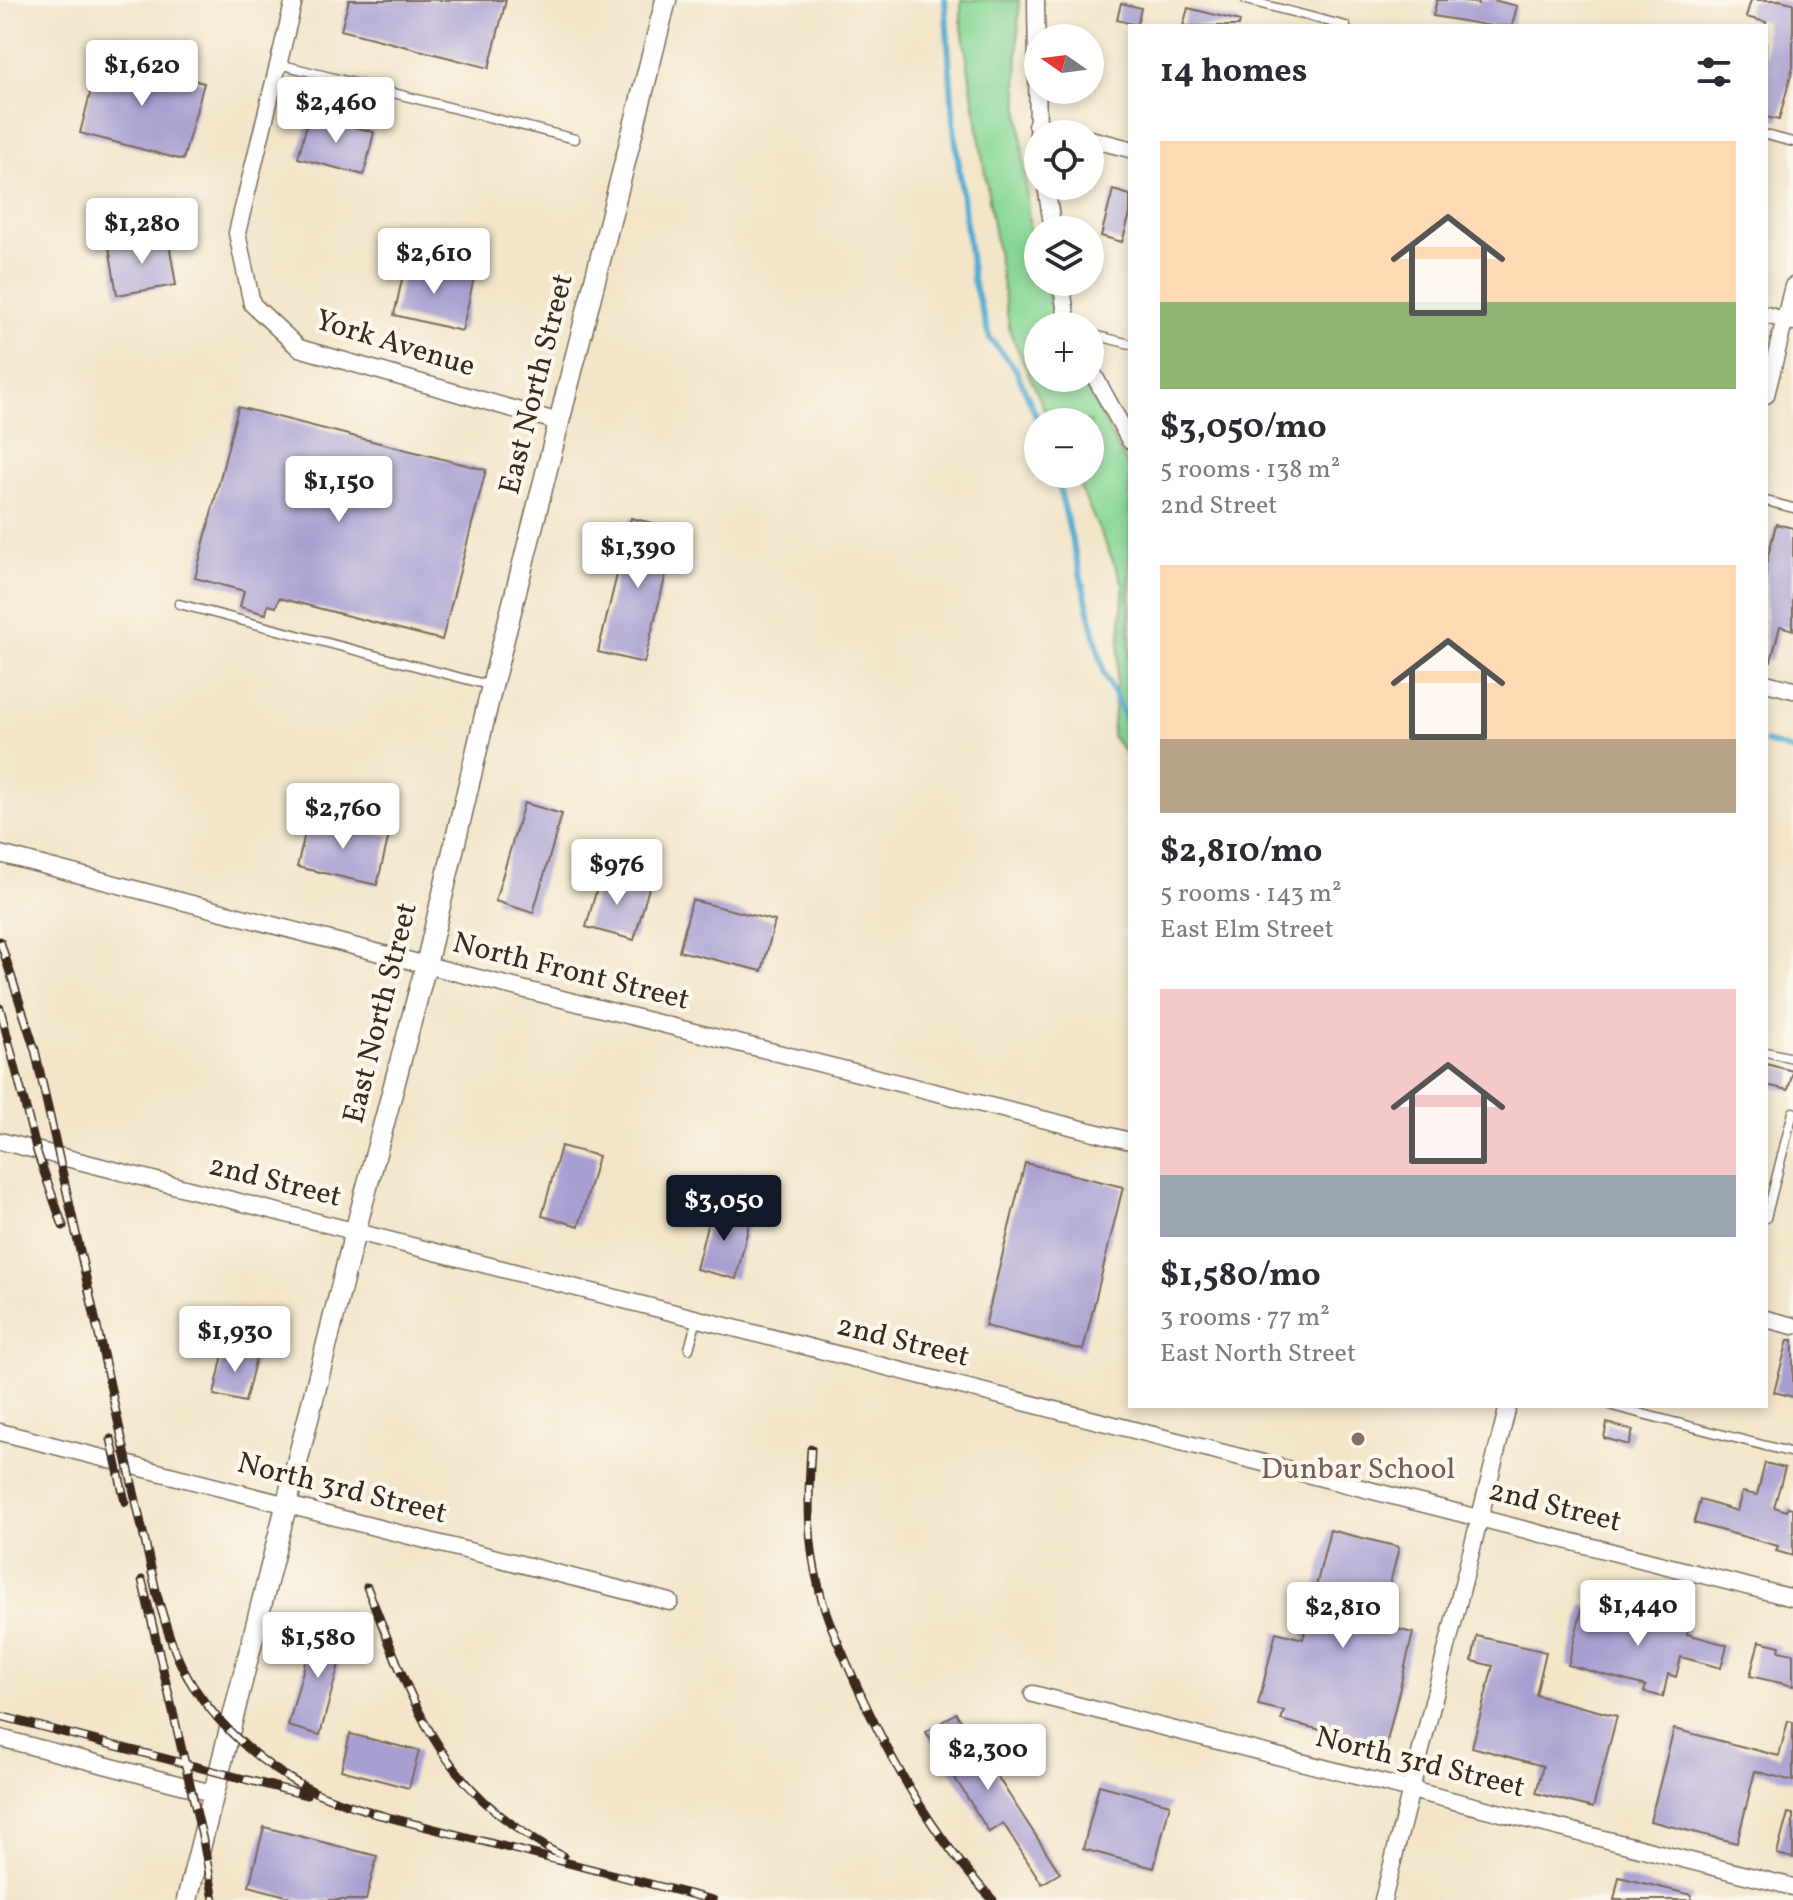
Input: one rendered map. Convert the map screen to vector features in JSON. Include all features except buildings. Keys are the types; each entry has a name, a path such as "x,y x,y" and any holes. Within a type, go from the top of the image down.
{"street":[{"name":"York Avenue","path":"294,0 237,233 252,304 299,348 559,422"},
{"name":"East North Street","path":"187,1900 355,1232 426,965 492,686 666,0"},
{"path":"1036,0 1037,120"},
{"path":"1104,142 1128,148"},
{"path":"1768,389 1789,321 1793,286"},
{"path":"1768,316 1789,321"},
{"path":"1103,392 1128,437"},
{"path":"1768,684 1793,690"},
{"name":"North Front Street","path":"0,854 426,965 1128,1140"},
{"name":"2nd Street","path":"0,1141 1793,1598"},
{"path":"1768,1320 1793,1326"},
{"path":"1383,1900 1508,1408"},
{"name":"North 3rd Street","path":"0,1432 670,1602"},
{"name":"North 3rd Street","path":"1033,1694 1793,1887"},
{"path":"0,1738 212,1793"}],"lane":[{"path":"1246,0 1338,24"},
{"path":"279,64 575,139"},
{"path":"1768,136 1793,142"},
{"path":"1104,338 1128,344"},
{"path":"1768,502 1793,508"},
{"path":"179,604 492,686"},
{"path":"1768,1052 1793,1058"},
{"path":"1768,1210 1793,1112"},
{"path":"689,1349 697,1318"},
{"path":"1620,1408 1793,1453"}],"green space":[{"path":"961,0 1019,0 1017,84 1024,200 1027,200 1028,216 1024,216 1024,296 1048,296 1054,312 1024,312 1024,364 1010,332 961,21"},
{"path":"1037,392 1088,392 1097,408 1044,408"},
{"path":"1104,421 1128,466 1128,756 1112,736 1124,585 1080,488 1104,488"}],"waterway":[{"path":"945,0 954,127 973,280 990,339 1015,368 1033,408"},
{"path":"1059,488 1104,673 1128,725"},
{"path":"1768,743 1793,751"}],"railway":[{"path":"0,941 35,1050 157,1595 176,1654 187,1676 218,1719 264,1761 317,1793 381,1815"},
{"path":"0,1008 37,1152 63,1226"},
{"path":"111,1439 125,1502"},
{"path":"811,1449 810,1536 815,1571 832,1628 878,1730 911,1790 949,1848 993,1900"},
{"path":"142,1580 203,1840 214,1900"},
{"path":"367,1587 423,1719 461,1777 486,1803 527,1835 563,1856"},
{"path":"0,1716 306,1795"},
{"path":"372,1813 713,1900"}],"place":[{"name":"Dunbar School","path":"1358,1439"}]}
